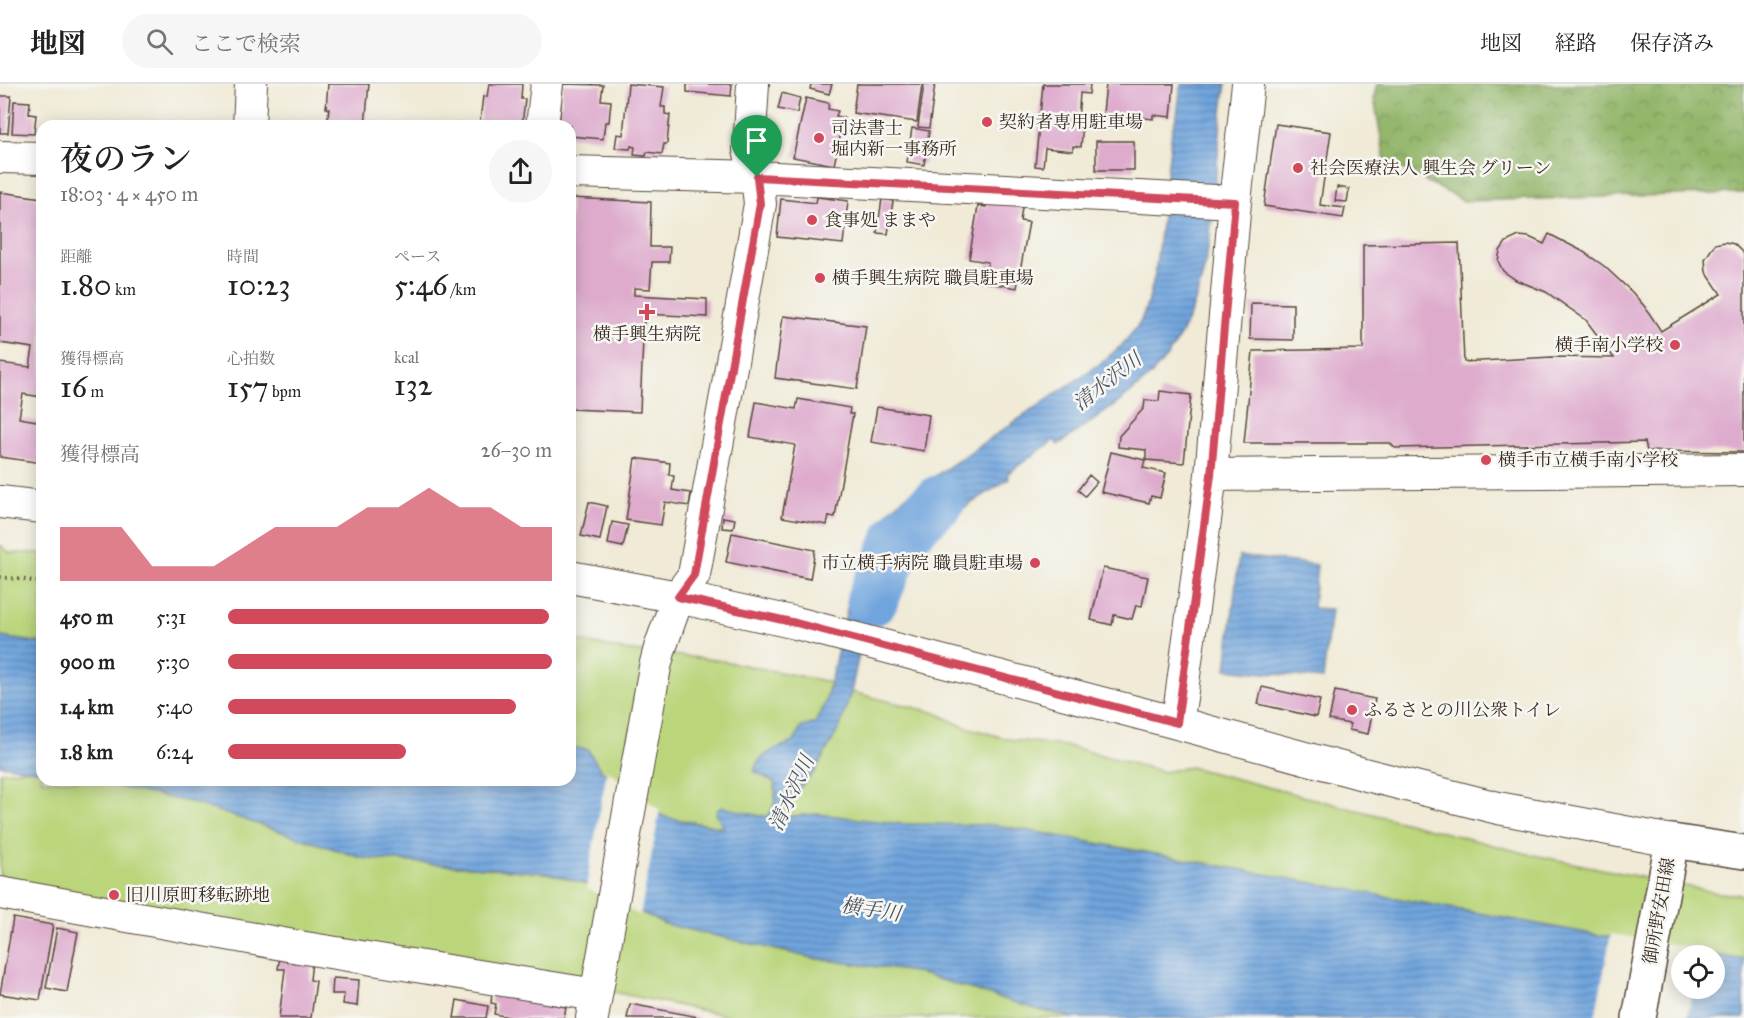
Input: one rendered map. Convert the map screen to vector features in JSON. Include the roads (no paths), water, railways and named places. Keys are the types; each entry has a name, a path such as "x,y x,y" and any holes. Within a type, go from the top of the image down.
{"main road":[{"name":"御所野安田線","path":"1639,1018 1672,841 1744,852"}],"street":[{"path":"249,120 251,84"},
{"path":"543,120 547,84"},
{"path":"0,893 287,945 594,1007 655,667 678,597 694,575 760,204 757,177 749,150 753,84"},
{"path":"1177,723 1211,475 1227,201 1248,84"},
{"path":"0,157 36,158"},
{"path":"576,172 757,177 1227,201"},
{"path":"1211,475 1744,470"},
{"path":"0,502 36,506"},
{"path":"576,578 678,597 796,623 1498,808 1672,841"}],"water":[{"name":"横手川","path":"1181,84 1226,84 1211,231 1194,304 1180,337 1149,377 1111,408 1058,445 1054,440 1007,474 1009,479 908,544 897,556 884,550 872,572 873,587 851,692 840,727 815,771 783,809 784,817 818,814 901,824 997,825 1671,948 1671,999 1725,999 1725,957 1744,960 1744,1018 1076,1018 1039,1010 915,972 812,958 665,924 580,882 547,873 362,858 190,802 114,786 576,786 576,748 588,750 600,769 664,817 724,828 716,814 718,809 723,807 768,816 775,800 775,783 754,771 756,765 776,749 794,742 800,728 815,723 826,701 849,600 874,534 889,511 906,496 1101,363 1122,345 1140,323 1155,274 1172,130 1177,115"},
{"path":"1239,556 1317,565 1313,608 1331,609 1323,679 1226,669"},
{"path":"0,637 36,642 36,770 0,765"}],"waterway":[{"name":"清水沢川","path":"872,600 900,536 939,501"}],"place":[{"name":"契約者専用駐車場","path":"987,122"},
{"name":"司法書士 堀内新一事務所","path":"819,138"},
{"name":"社会医療法人 興生会 グリーン","path":"1298,168"},
{"name":"食事処 ままや","path":"812,220"},
{"name":"横手興生病院 職員駐車場","path":"820,278"},
{"name":"横手興生病院","path":"647,312"},
{"name":"横手南小学校","path":"1675,345"},
{"name":"横手市立横手南小学校","path":"1486,460"},
{"name":"市立横手病院 職員駐車場","path":"1035,563"},
{"name":"ふるさとの川公衆トイレ","path":"1352,710"},
{"name":"旧川原町移転跡地","path":"114,895"}]}
